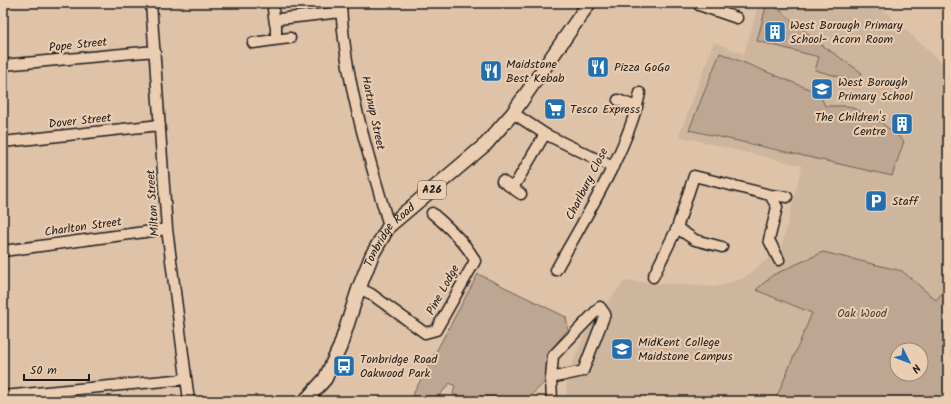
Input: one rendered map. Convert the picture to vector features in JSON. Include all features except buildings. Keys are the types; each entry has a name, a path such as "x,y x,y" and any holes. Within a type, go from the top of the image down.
{"main road":[{"name":"Tonbridge Road","path":"310,400 325,379 340,347 359,288 372,255 389,226 486,144 513,112 589,3"}],"street":[{"name":"Milton Street","path":"150,3 155,51 167,229 189,401"},
{"path":"699,5 720,7 737,18"},
{"path":"275,24 281,19 341,8"},
{"name":"Hartnup Street","path":"341,8 342,28 363,137 389,226"},
{"path":"273,9 276,36 274,40"},
{"path":"253,43 290,38"},
{"name":"Pope Street","path":"3,65 155,51"},
{"name":"Charlbury Close","path":"556,270 613,167 637,107 640,93"},
{"path":"618,100 637,107"},
{"path":"513,112 545,134 613,167"},
{"name":"Dover Street","path":"3,142 160,125"},
{"path":"502,181 517,191 545,134"},
{"path":"653,277 677,228 694,176 770,195 788,197"},
{"path":"770,195 777,207 769,240 779,260"},
{"name":"Pine Lodge","path":"359,288 371,294 425,333 436,330 475,261 470,251 446,225 432,213"},
{"path":"677,228 695,240 722,247"},
{"name":"Charlton Street","path":"3,252 167,229"},
{"path":"551,378 582,371 605,314 600,306 553,356 551,378 552,401"},
{"path":"3,396 186,379"}],"shaded area":[{"path":"759,3 876,3 948,68 948,401 929,382 929,342 899,342 756,290 812,313 775,401 566,401 567,377 589,325 625,281 715,287 742,279 781,249 802,166 679,136 714,42 744,54"}],"green space":[{"path":"767,3 771,3 819,43 862,73 858,82 815,70 819,57 757,41"},
{"path":"720,53 819,93 825,106 848,106 874,117 904,141 892,176 689,130"},
{"name":"Oak Wood","path":"823,252 902,271 936,300 948,286 948,401 775,401 812,313 756,290 773,275"},
{"path":"478,274 566,317 568,329 551,350 544,383 529,397 456,396 453,394 455,386 450,383 439,396 412,396"}],"place":[{"name":"West Borough Primary School- Acorn Room","path":"775,32"},
{"name":"Pizza GoGo","path":"598,67"},
{"name":"Maidstone Best Kebab","path":"491,71"},
{"name":"West Borough Primary School","path":"822,89"},
{"name":"Tesco Express","path":"555,109"},
{"name":"The Children's Centre","path":"902,124"},
{"name":"Staff","path":"876,201"},
{"name":"MidKent College Maidstone Campus","path":"622,349"},
{"name":"Tonbridge Road Oakwood Park","path":"344,366"}]}
